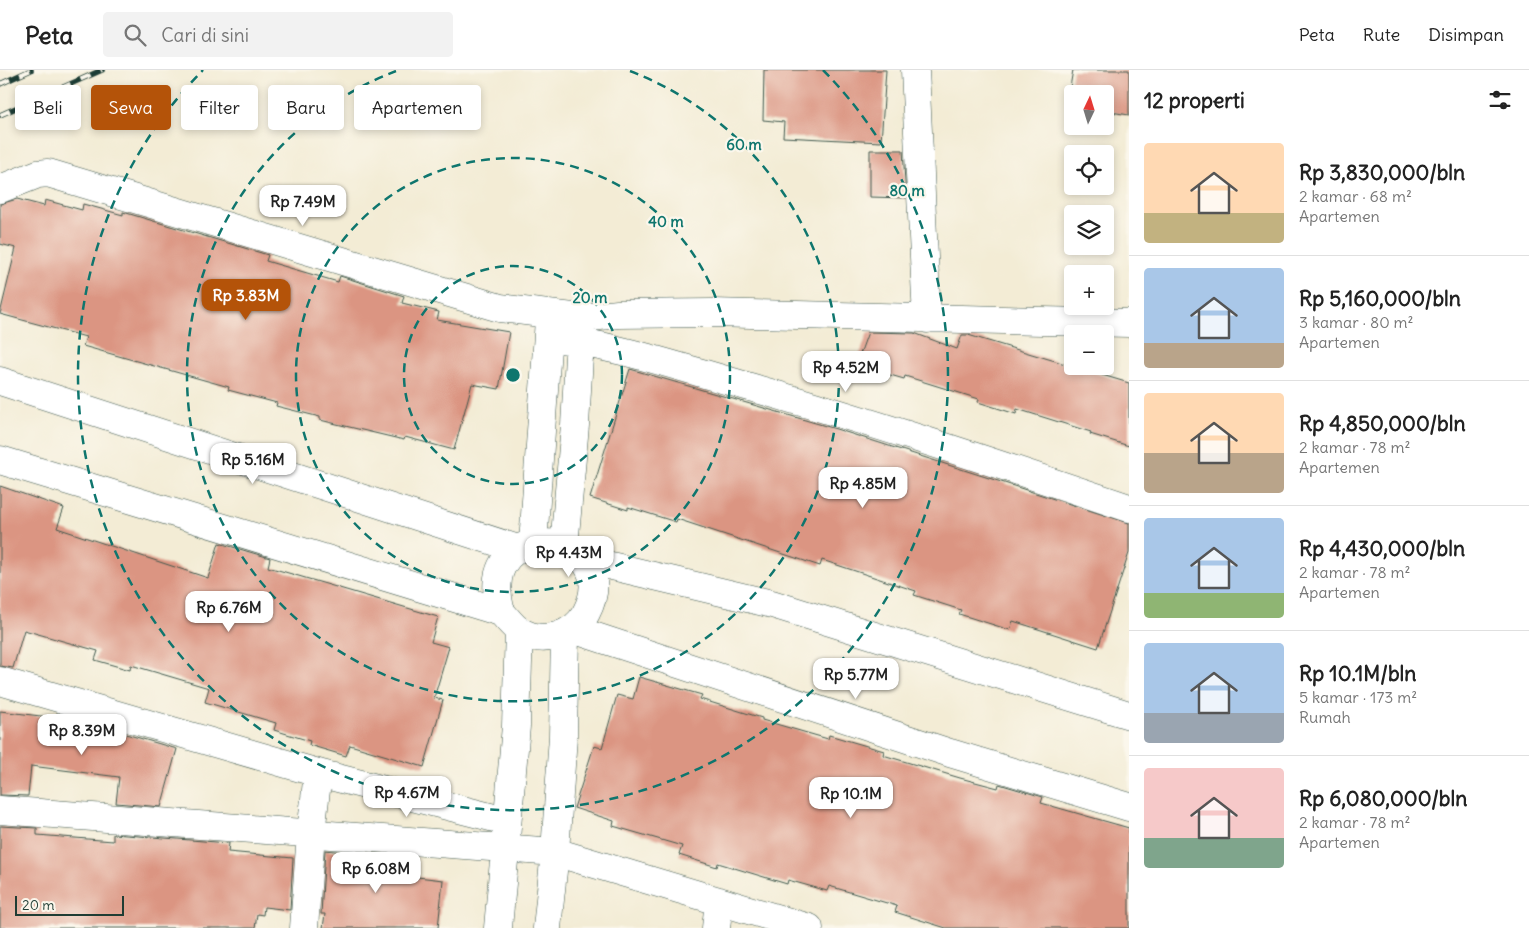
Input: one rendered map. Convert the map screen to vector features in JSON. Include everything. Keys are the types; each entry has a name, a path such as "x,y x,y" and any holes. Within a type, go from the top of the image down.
{"street":[{"path":"915,70 927,319"},
{"path":"0,189 48,173 500,308 549,326 581,329 1129,508"},
{"path":"581,329 618,314 694,313 1129,323"},
{"path":"526,546 549,326"},
{"path":"0,460 510,621 542,638 568,632 583,619 591,604 593,589 590,573 573,552 581,329"},
{"path":"0,381 526,546"},
{"path":"498,928 506,821 516,726 510,621 496,594 498,577 506,561 526,546 548,542 573,552 772,604 1129,715"},
{"path":"568,632 1129,808"},
{"path":"547,928 556,852 568,632"},
{"path":"0,682 318,773 506,821"},
{"path":"304,928 311,833 318,773"},
{"path":"0,810 556,852 809,928"},
{"path":"716,928 719,901"}],"building":[{"path":"764,70 886,70 881,142 783,137 784,122 763,120"},
{"path":"1073,70 1129,70 1129,115 1114,112 1114,85 1070,85"},
{"path":"870,150 903,150 906,198 870,197"},
{"path":"17,199 44,206 45,200 82,210 83,204 123,215 123,212 268,255 266,261 338,282 340,276 404,296 402,303 439,312 437,320 509,332 499,389 472,384 454,450 405,437 404,440 320,420 320,417 276,406 277,403 228,390 229,387 83,346 86,337 0,314 16,248 0,244 0,204"},
{"path":"868,332 914,333 957,349 962,335 968,335 1064,364 1064,375 1102,375 1129,383 1129,446 1017,409 1016,414 978,402 979,399 905,376 904,379 856,365"},
{"path":"630,369 836,429 1129,523 1129,553 1098,648 1013,621 1010,630 959,614 961,610 914,595 916,591 822,560 820,566 677,519 676,522 628,507 628,510 590,498"},
{"path":"0,486 64,508 57,528 208,578 219,543 270,558 268,567 438,617 431,642 449,647 434,698 443,700 424,767 350,745 346,756 309,745 310,741 274,730 276,723 205,702 209,688 131,665 130,670 95,660 98,651 24,630 13,668 0,666"},
{"path":"639,677 702,695 700,699 762,718 762,720 828,739 829,735 884,751 883,755 960,778 998,788 999,784 1043,797 1041,803 1129,828 1129,928 946,928 895,912 897,906 829,886 827,891 788,880 787,884 718,863 717,867 679,855 682,846 613,826 614,821 574,808 594,746 602,748 617,695 633,699"},
{"path":"0,711 81,721 177,749 161,807 116,803 119,777 31,766 28,796 0,795"},
{"path":"0,826 37,828 37,835 113,841 113,834 229,843 228,852 293,858 290,910 264,907 263,915 257,914 255,928 0,928"},
{"path":"325,850 394,857 392,874 443,880 438,928 323,928 325,914 321,914"}],"railway":[{"path":"0,84 31,70"},
{"path":"0,115 102,70"}]}
